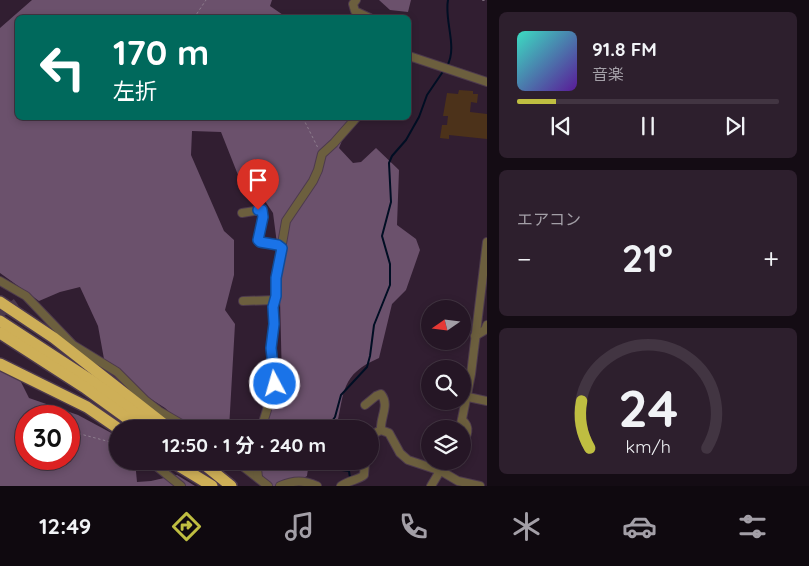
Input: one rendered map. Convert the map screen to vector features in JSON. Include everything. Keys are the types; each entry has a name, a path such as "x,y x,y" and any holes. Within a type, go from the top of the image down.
{"highway":[{"path":"0,294 22,312 26,320"},
{"path":"0,302 54,338 159,420"},
{"path":"0,321 89,379 145,420"},
{"path":"0,333 84,387 130,420"},
{"path":"0,356 44,380 109,422"},
{"path":"0,364 87,407"},
{"path":"186,470 214,486"},
{"path":"195,470 214,486"},
{"path":"211,470 231,486"},
{"path":"214,470 231,486"}],"street":[{"path":"356,0 353,4 355,11 364,15"},
{"path":"411,57 486,82"},
{"path":"264,420 275,384 271,348 274,324 273,307 276,278 288,216 313,181 322,154 354,120"},
{"path":"242,213 262,210 263,217 258,240 278,245 282,248"},
{"path":"471,371 486,242"},
{"path":"0,281 26,296 72,345 117,372 159,411 174,420"},
{"path":"18,301 26,296"},
{"path":"244,301 275,300"},
{"path":"475,336 485,330 486,325"},
{"path":"365,405 376,396 382,394 386,405 381,430 389,433 400,453 408,460 441,471 458,481 480,486"},
{"path":"471,398 486,401"},
{"path":"462,420 465,410"},
{"path":"161,470 181,486"},
{"path":"248,470 268,486"},
{"path":"257,470 258,477"},
{"path":"347,482 361,478 365,470"},
{"path":"431,486 441,471"},
{"path":"451,477 451,486"},
{"path":"280,486 287,483 307,481 317,486"}],"path":[{"path":"196,15 206,0"},
{"path":"482,0 486,1"},
{"path":"304,120 322,154"},
{"path":"80,434 109,442"}],"shaded area":[{"path":"32,0 272,0 270,6 283,15 15,15 15,120 350,120 339,148 353,163 361,162 376,148 399,170 397,225 416,239 420,250 406,290 392,304 379,358 366,364 351,378 343,394 338,420 267,420 282,381 279,259 273,213 261,195 240,180 221,132 192,131 191,155 224,231 234,240 234,275 225,310 235,324 230,420 178,420 165,408 143,394 104,359 98,326 80,287 60,292 39,301 0,273 0,28"},
{"path":"379,0 411,0 408,12 390,10"},
{"path":"0,371 20,380 29,398 49,405 15,405 15,470 80,470 80,416 109,432 109,470 136,470 137,482 177,475 195,486 0,486"},
{"path":"260,470 308,470 307,476 289,486 268,486"}],"building":[{"path":"459,90 473,91 473,94 478,94 477,103 471,102 470,112 487,114 487,139 449,135 449,139 440,138 442,125 447,125 448,116 443,116 447,93 458,94"}],"waterway":[{"path":"447,66 451,51 448,0"},
{"path":"333,420 341,395 367,367 374,325 390,285 390,264 382,236 391,202 389,163 392,156 406,140 419,117 427,95 444,70"},
{"path":"342,470 349,471 350,478"}],"tunnel":[{"path":"0,314 18,301"}],"route":[{"path":"258,210 262,210 263,217 258,240 278,245 282,248 278,264 276,296 273,307 274,324 271,348 275,384"}]}
